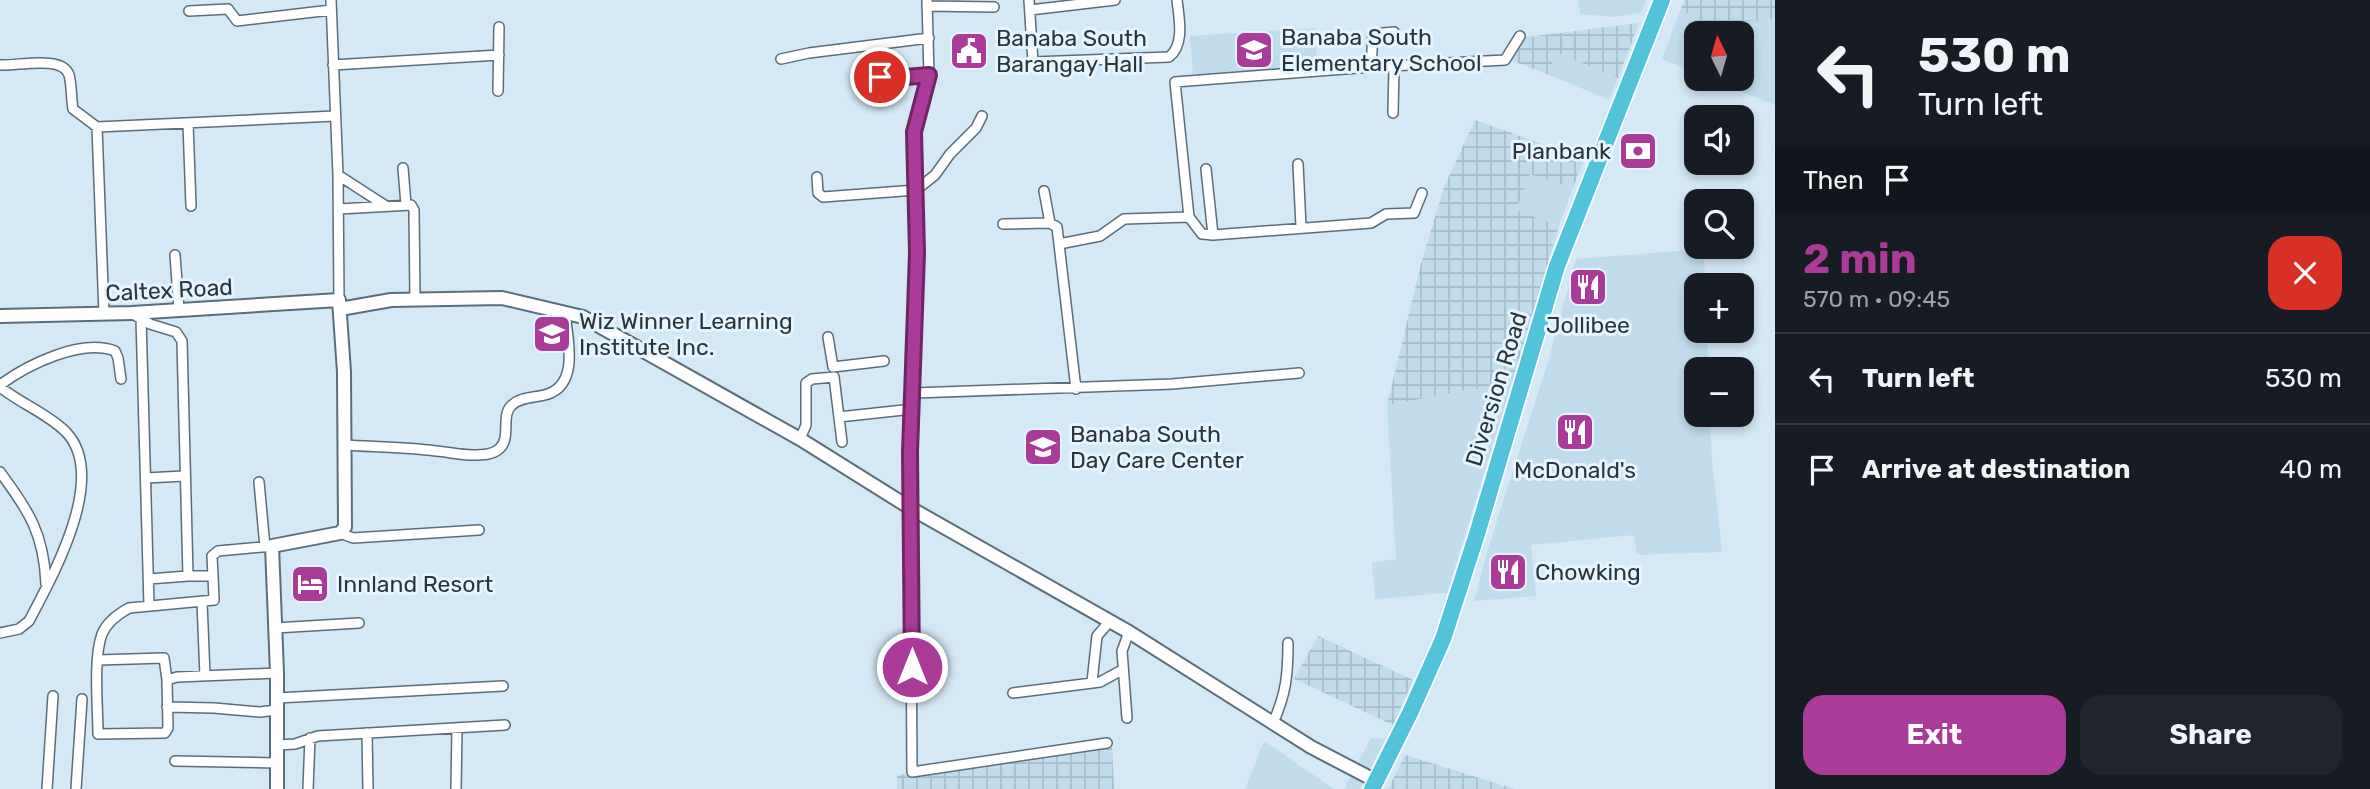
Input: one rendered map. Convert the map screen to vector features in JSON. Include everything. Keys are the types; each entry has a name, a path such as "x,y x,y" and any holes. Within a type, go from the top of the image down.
{"highway":[{"name":"Diversion Road","path":"1374,785 1443,639 1557,266 1661,0"}],"street":[{"path":"1115,0 1030,5 1033,62 1169,57 1177,51 1180,21 1177,0"},
{"path":"189,11 228,9 237,21 331,3 338,175 339,305 344,372 345,527 340,534"},
{"path":"994,7 927,3 929,75 914,132 914,393 910,452 912,772 1107,743"},
{"path":"498,91 499,27"},
{"path":"1371,67 1373,34 1394,32"},
{"path":"1422,193 1414,213 1389,214 1371,223 1202,234 1189,217 1175,82 1505,60 1520,36"},
{"path":"781,59 929,38"},
{"path":"333,65 499,55"},
{"path":"0,65 52,62 62,65 68,73 74,109 97,127 335,116"},
{"path":"1393,113 1394,67"},
{"path":"878,74 883,79 929,75"},
{"path":"817,177 818,193 823,197 916,190 935,174 950,154 976,128 982,116"},
{"path":"188,123 191,206"},
{"path":"97,127 104,314"},
{"path":"1298,164 1301,227"},
{"path":"403,168 406,205"},
{"path":"1206,169 1213,235"},
{"path":"338,175 386,206"},
{"path":"1044,191 1050,223"},
{"path":"338,209 411,205 414,210 415,299"},
{"path":"1059,244 1100,236 1124,219 1189,217"},
{"path":"1003,224 1050,223 1057,227 1076,389"},
{"path":"175,255 179,310"},
{"name":"Caltex Road","path":"0,316 136,316 179,310 339,305 415,299 502,298 583,317 800,439 912,509 1129,632 1374,785"},
{"path":"344,445 435,450 469,455 495,452 502,447 511,405 524,399 550,394 565,381 569,367 565,312"},
{"path":"149,604 146,478 136,316 176,332 181,341 188,576"},
{"path":"828,337 842,442"},
{"path":"0,633 19,629 29,621 47,588 66,545 82,482 79,454 68,434 48,417 18,402 0,386 22,369 81,348 103,346 115,351 121,379"},
{"path":"832,367 884,361"},
{"path":"914,393 1076,389 1299,373"},
{"path":"800,439 806,425 806,383 812,379 834,377"},
{"path":"839,416 913,409"},
{"path":"0,472 27,510 39,535 45,557 47,588"},
{"path":"146,478 184,476"},
{"path":"259,482 275,628 277,789"},
{"path":"98,660 164,659 168,728 165,733 98,734 98,660 102,634 117,614 129,608 149,604 214,600 214,553 340,534 353,538 479,530"},
{"path":"149,579 213,576"},
{"path":"202,602 205,676"},
{"path":"1093,682 1097,636 1110,621"},
{"path":"275,628 359,623"},
{"path":"1127,718 1122,651 1129,632"},
{"path":"1273,723 1286,690 1288,643"},
{"path":"1013,694 1106,680 1122,670"},
{"path":"167,680 277,673"},
{"path":"167,707 260,712 277,704 503,686"},
{"path":"47,789 53,696"},
{"path":"76,789 82,699"},
{"path":"278,746 295,744 310,738 505,725"},
{"path":"456,789 457,728"},
{"path":"367,733 368,789"},
{"path":"308,789 310,738"},
{"path":"175,761 277,763"}],"shaded area":[{"path":"1578,0 1646,0 1641,13 1613,17 1580,14"},
{"path":"1684,0 1775,0 1775,19 1694,21 1693,12 1679,14"},
{"path":"1694,12 1695,21 1684,21 1684,68 1662,59 1679,14"},
{"path":"1775,19 1775,105 1740,91 1754,91 1754,21 1748,21"},
{"path":"1639,23 1618,78 1557,53 1547,74 1508,59 1521,38"},
{"name":"Banaba South Elementary School","path":"1316,28 1317,65 1193,75 1190,36"},
{"path":"1557,53 1618,78 1609,100 1547,74"},
{"path":"1475,120 1584,159 1573,188 1530,174 1516,210 1559,226 1512,382 1387,405 1421,264 1444,187"},
{"path":"1530,173 1573,188 1559,226 1515,210"},
{"path":"1684,251 1684,259 1704,259 1705,273 1684,273 1684,343 1707,343 1708,357 1684,357 1684,427 1711,427 1722,552 1637,555 1634,535 1531,545 1536,596 1474,601 1547,365 1576,259"},
{"path":"1512,382 1447,593 1375,599 1372,563 1396,559 1387,405"},
{"path":"1318,636 1413,680 1393,725 1294,679"},
{"path":"1371,738 1385,739 1360,789 1344,789"},
{"path":"1264,741 1334,789 1245,789"},
{"path":"1112,747 1114,789 897,789 897,775"},
{"path":"1405,755 1515,789 1388,789"}],"place":[{"name":"Banaba South Elementary School","path":"1254,50"},
{"name":"Banaba South Barangay Hall","path":"969,51"},
{"name":"Planbank","path":"1638,151"},
{"name":"Jollibee","path":"1588,287"},
{"name":"Wiz Winner Learning Institute Inc.","path":"552,334"},
{"name":"McDonald's","path":"1575,432"},
{"name":"Banaba South Day Care Center","path":"1043,447"},
{"name":"Chowking","path":"1508,572"},
{"name":"Innland Resort","path":"310,584"}],"route":[{"path":"880,77 883,79 929,75 914,132 917,253 910,452 912,667"}]}
